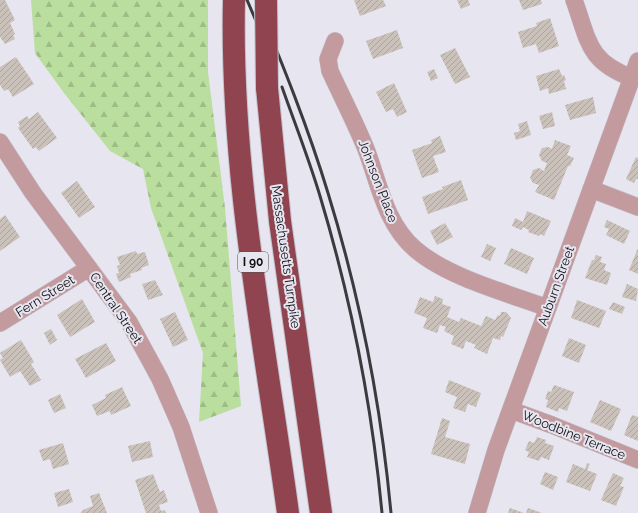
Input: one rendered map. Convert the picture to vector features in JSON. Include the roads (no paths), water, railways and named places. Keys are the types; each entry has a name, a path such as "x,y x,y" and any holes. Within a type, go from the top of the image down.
{"highway":[{"name":"Massachusetts Turnpike","path":"266,0 267,88 280,221 321,513"},
{"name":"I 90","path":"234,5 236,95 245,206 288,513"}],"street":[{"path":"574,0 595,54 607,67 632,78"},
{"name":"Johnson Place","path":"335,41 328,59 330,71 362,140 389,213 400,233 425,256 447,269 548,308"},
{"name":"Auburn Street","path":"477,513 489,469 510,410 638,61"},
{"name":"Central Street","path":"0,142 33,193 129,322 160,379 181,427 209,513"},
{"path":"592,189 638,207"},
{"name":"Fern Street","path":"0,323 89,268"},
{"name":"Woodbine Terrace","path":"510,410 552,424 638,460"}],"railway":[{"path":"247,0 269,51"},
{"path":"256,0 285,71 312,144 328,193 350,272 368,352 375,392 387,473 391,513"},
{"path":"282,87 316,182 351,313 366,393 378,473 382,513"}]}
